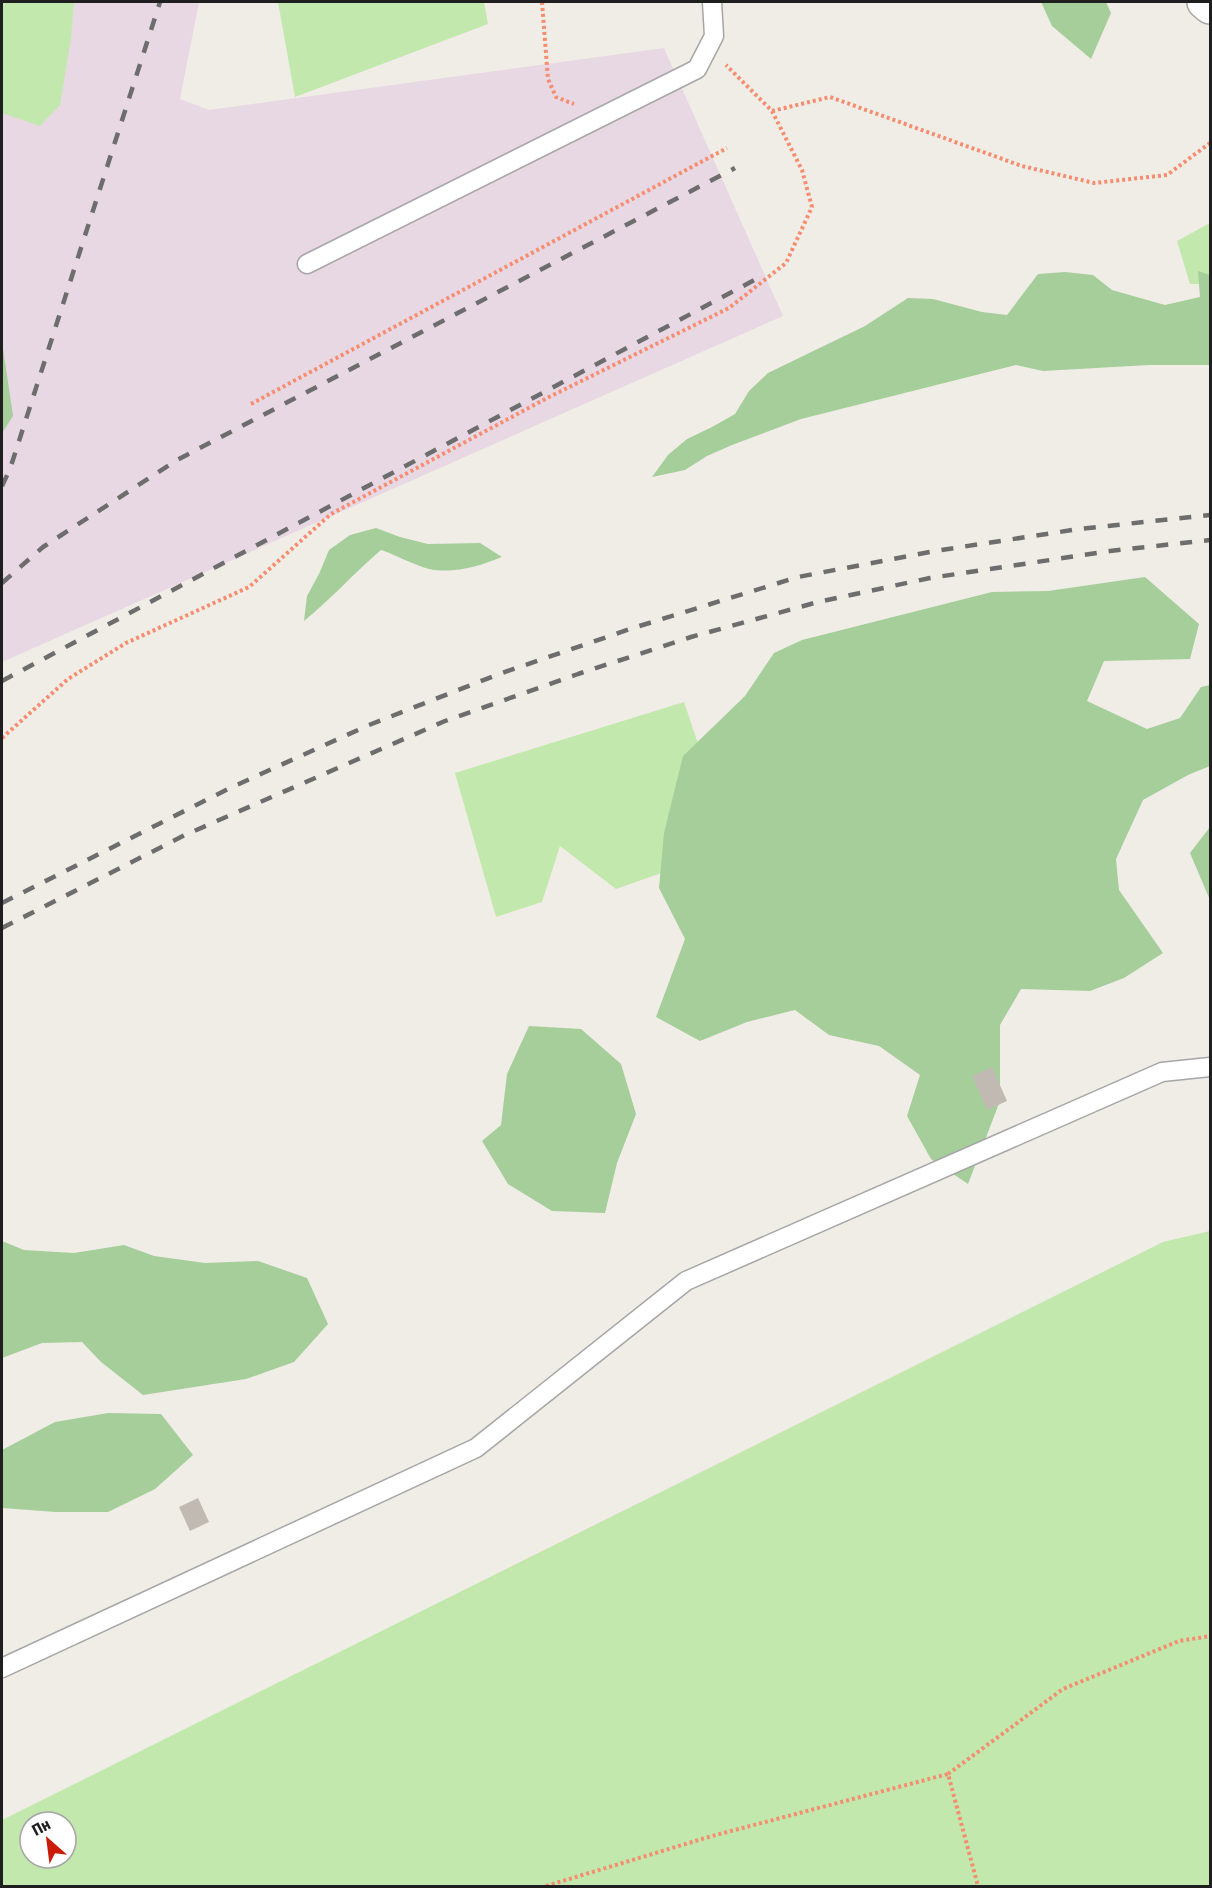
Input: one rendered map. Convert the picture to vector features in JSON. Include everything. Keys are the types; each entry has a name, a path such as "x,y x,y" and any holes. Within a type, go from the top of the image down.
{"street":[{"path":"1204,2 1210,7"}],"lane":[{"path":"306,264 698,69 714,36 712,2"},
{"path":"2,1668 476,1448 686,1281 1162,1072 1210,1067"}],"path":[{"path":"542,2 548,79 556,97 606,115"},
{"path":"2,738 68,679 126,643 249,587 331,514 549,397 729,308 786,263 812,207 802,170 772,111 708,48"},
{"path":"772,111 830,97 1022,166 1094,183 1167,175 1210,143"},
{"path":"251,404 727,148"},
{"path":"546,1887 712,1836 948,1774 1063,1689 1179,1641 1210,1636"},
{"path":"948,1774 978,1887"}],"shaded area":[{"path":"2,2 199,2 180,99 209,110 664,48 783,316 2,662"}],"green space":[{"path":"2,2 74,2 71,38 60,105 40,126 2,113"},
{"path":"278,2 484,2 488,24 295,97"},
{"path":"1041,2 1106,2 1111,13 1091,59 1052,26"},
{"path":"1210,223 1210,284 1190,284 1177,241"},
{"path":"1198,271 1210,275 1210,365 1149,365 1043,371 1016,365 801,419 732,445 707,456 685,470 652,477 668,455 687,439 735,414 749,391 768,373 865,326 908,298 933,299 982,312 1007,315 1038,274 1065,272 1093,275 1112,290 1165,305 1200,297"},
{"path":"2,342 13,416 2,433"},
{"path":"376,528 428,544 480,543 502,557 467,568 438,570 423,567 381,550 304,621 307,596 329,550 350,535"},
{"path":"1145,577 1199,624 1190,659 1104,661 1087,701 1147,729 1180,718 1201,687 1210,685 1210,766 1188,775 1143,800 1116,859 1119,890 1163,953 1124,978 1090,991 1021,989 1000,1025 1000,1101 968,1184 931,1159 907,1116 920,1075 879,1046 829,1035 795,1010 747,1022 700,1041 656,1017 685,939 659,888 664,833 683,756 745,696 774,653 802,640 992,592 1048,591"},
{"path":"684,702 710,779 687,864 616,889 560,846 542,902 496,917 455,773"},
{"path":"1210,827 1210,900 1190,853"},
{"path":"529,1026 581,1029 621,1064 636,1114 617,1163 605,1213 552,1211 508,1184 482,1141 501,1125 507,1074"},
{"path":"1210,1231 1210,1886 2,1886 2,1820 18,1812 18,1870 78,1870 78,1810 22,1810 1163,1242"},
{"path":"2,1241 24,1250 74,1253 124,1245 154,1256 205,1263 258,1261 307,1278 328,1324 294,1362 246,1379 143,1395 101,1362 82,1342 42,1343 2,1358"},
{"path":"108,1413 161,1414 193,1455 155,1489 108,1512 56,1512 2,1508 2,1450 55,1422"}],"building":[{"path":"992,1067 1007,1101 987,1110 972,1076"},
{"path":"198,1498 209,1522 190,1531 179,1507"}],"railway":[{"path":"2,486 10,469 160,2"},
{"path":"2,583 43,547 177,460 735,168"},
{"path":"2,681 760,277"},
{"path":"2,903 230,788 369,725 499,674 633,628 798,577 935,551 1079,529 1210,515"},
{"path":"2,928 185,835 445,721 691,637 818,602 930,578 1110,551 1210,540"}]}
